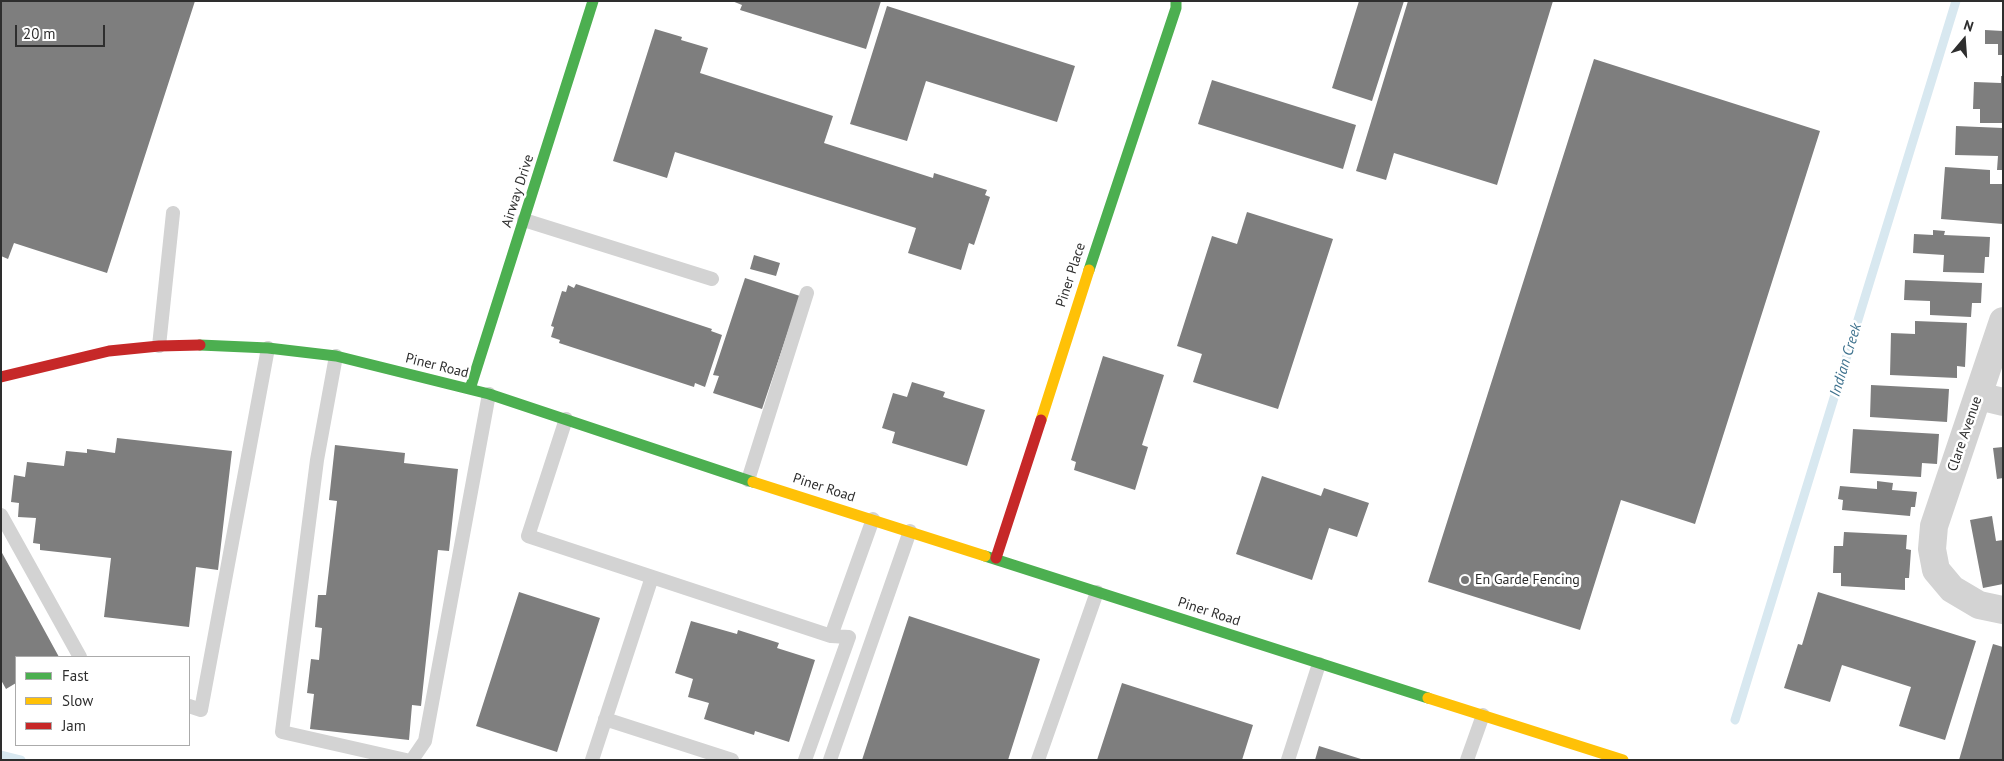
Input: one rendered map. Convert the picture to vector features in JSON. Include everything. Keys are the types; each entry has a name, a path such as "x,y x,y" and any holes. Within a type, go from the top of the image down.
{"main road":[{"name":"Airway Drive","path":"470,389 593,1"},
{"name":"Piner Place","path":"996,558 1122,167 1176,8 1176,1"},
{"name":"Piner Road","path":"1,377 109,351 159,346 210,345 268,348 336,356 489,394 748,480 1623,760"}],"street":[{"name":"Clare Avenue","path":"2003,321 1990,399 1934,526 1932,549 1936,570 1952,589 1979,605 2003,610"}],"lane":[{"path":"159,346 173,213"},
{"path":"524,220 712,279"},
{"path":"748,480 807,294"},
{"path":"190,706 201,710 268,348"},
{"path":"336,356 317,460 282,732 406,760"},
{"path":"412,760 425,741 489,394"},
{"path":"566,419 528,536 831,636 849,637 805,760"},
{"path":"1,515 79,656"},
{"path":"831,636 873,519"},
{"path":"830,760 910,531"},
{"path":"592,760 652,577"},
{"path":"1038,760 1097,592"},
{"path":"1288,760 1319,664"},
{"path":"1468,760 1483,715"},
{"path":"605,718 732,760"}],"building":[{"path":"1,1 195,1 107,273 14,243 8,259 1,256"},
{"path":"732,1 881,1 866,49 740,10 742,5"},
{"path":"1359,1 1404,1 1372,101 1332,88"},
{"path":"1408,1 1553,1 1497,185 1394,153 1386,180 1356,171"},
{"path":"887,6 1075,66 1057,122 926,81 907,141 850,124"},
{"path":"655,29 682,37 681,40 708,48 700,73 833,116 824,143 933,178 934,173 987,190 985,195 990,197 974,245 969,243 961,270 908,253 916,228 675,152 667,178 613,161"},
{"path":"1985,30 2003,31 2003,55 1998,55 1998,44 1985,44"},
{"path":"1594,59 1820,131 1695,524 1621,500 1580,630 1428,582"},
{"path":"2001,76 2003,76 2003,123 1980,123 1980,109 1973,109 1974,82 2001,83"},
{"path":"1212,80 1356,125 1343,169 1198,124"},
{"path":"1956,126 2003,128 2003,170 1997,170 1998,156 1955,155"},
{"path":"1945,167 1990,170 1990,184 2003,184 2003,224 1941,219"},
{"path":"1247,212 1333,239 1278,409 1193,382 1202,354 1177,346 1212,236 1237,244"},
{"path":"1933,230 1945,231 1944,235 1990,237 1989,257 1985,257 1984,273 1943,272 1944,255 1913,253 1914,234 1933,235"},
{"path":"754,255 780,263 776,276 750,269"},
{"path":"745,278 800,296 762,409 713,393 719,376 713,375"},
{"path":"1905,280 1982,283 1981,303 1972,303 1971,317 1930,315 1930,301 1904,300"},
{"path":"576,284 712,329 711,331 722,335 705,387 695,383 694,387 559,343 560,340 551,337 554,327 551,326 562,291 566,292 568,285 574,288"},
{"path":"1915,321 1967,323 1965,367 1957,366 1957,378 1890,375 1891,333 1915,334"},
{"path":"1103,356 1164,375 1142,445 1148,447 1135,490 1074,470 1076,462 1071,460"},
{"path":"912,382 945,392 943,397 985,410 967,466 892,443 895,432 882,428 893,393 907,397"},
{"path":"1871,385 1949,389 1947,422 1870,417"},
{"path":"1853,429 1939,434 1937,464 1922,463 1921,477 1850,473"},
{"path":"117,438 232,451 218,570 196,567 189,627 104,617 111,558 40,550 40,544 33,543 36,518 18,517 19,503 11,502 14,475 25,477 27,462 64,466 66,451 87,453 87,449 115,453"},
{"path":"335,445 405,453 404,463 458,469 449,551 438,550 421,706 412,705 409,740 310,729 314,694 307,693 311,659 319,660 322,628 315,627 318,595 326,595 337,501 329,500"},
{"path":"2003,447 2003,478 1997,479 1993,448"},
{"path":"1262,476 1321,496 1324,488 1369,503 1357,537 1329,528 1312,580 1236,554"},
{"path":"1877,481 1893,483 1892,490 1917,492 1915,507 1911,507 1910,516 1842,510 1843,500 1838,499 1840,486 1877,489"},
{"path":"1992,516 1996,541 2003,540 2003,584 1983,588 1970,520"},
{"path":"1844,532 1907,535 1906,549 1911,550 1909,578 1905,578 1905,590 1841,586 1841,573 1833,573 1834,546 1843,546"},
{"path":"1,551 58,656 15,656 15,684 6,689 1,680"},
{"path":"519,592 600,618 557,752 476,726"},
{"path":"1818,592 1976,641 1945,740 1899,726 1911,687 1842,665 1830,702 1784,688 1798,644 1802,645"},
{"path":"909,616 1040,659 1008,760 862,760"},
{"path":"691,621 737,634 738,630 779,643 777,648 815,660 789,742 755,731 754,735 704,719 709,703 688,697 693,679 675,673"},
{"path":"1993,644 2003,647 2003,760 1959,760"},
{"path":"1122,683 1253,725 1242,760 1097,760"},
{"path":"1319,746 1361,759 1361,760 1315,760"}],"waterway":[{"name":"Indian Creek","path":"1735,720 1956,1"},
{"path":"1,755 21,760"}],"traffic: fast":[{"path":"470,389 593,1"},
{"path":"1089,270 1176,8 1176,1"},
{"path":"200,345 268,348 336,356 489,394 753,482"},
{"path":"985,556 1428,698"}],"traffic: slow":[{"path":"1041,420 1089,270"},
{"path":"753,482 985,556"},
{"path":"1428,698 1623,760"}],"traffic: jam":[{"path":"1,377 109,351 159,346 200,345"},
{"path":"996,558 1041,420"}],"place":[{"name":"En Garde Fencing","path":"1465,580"}]}
